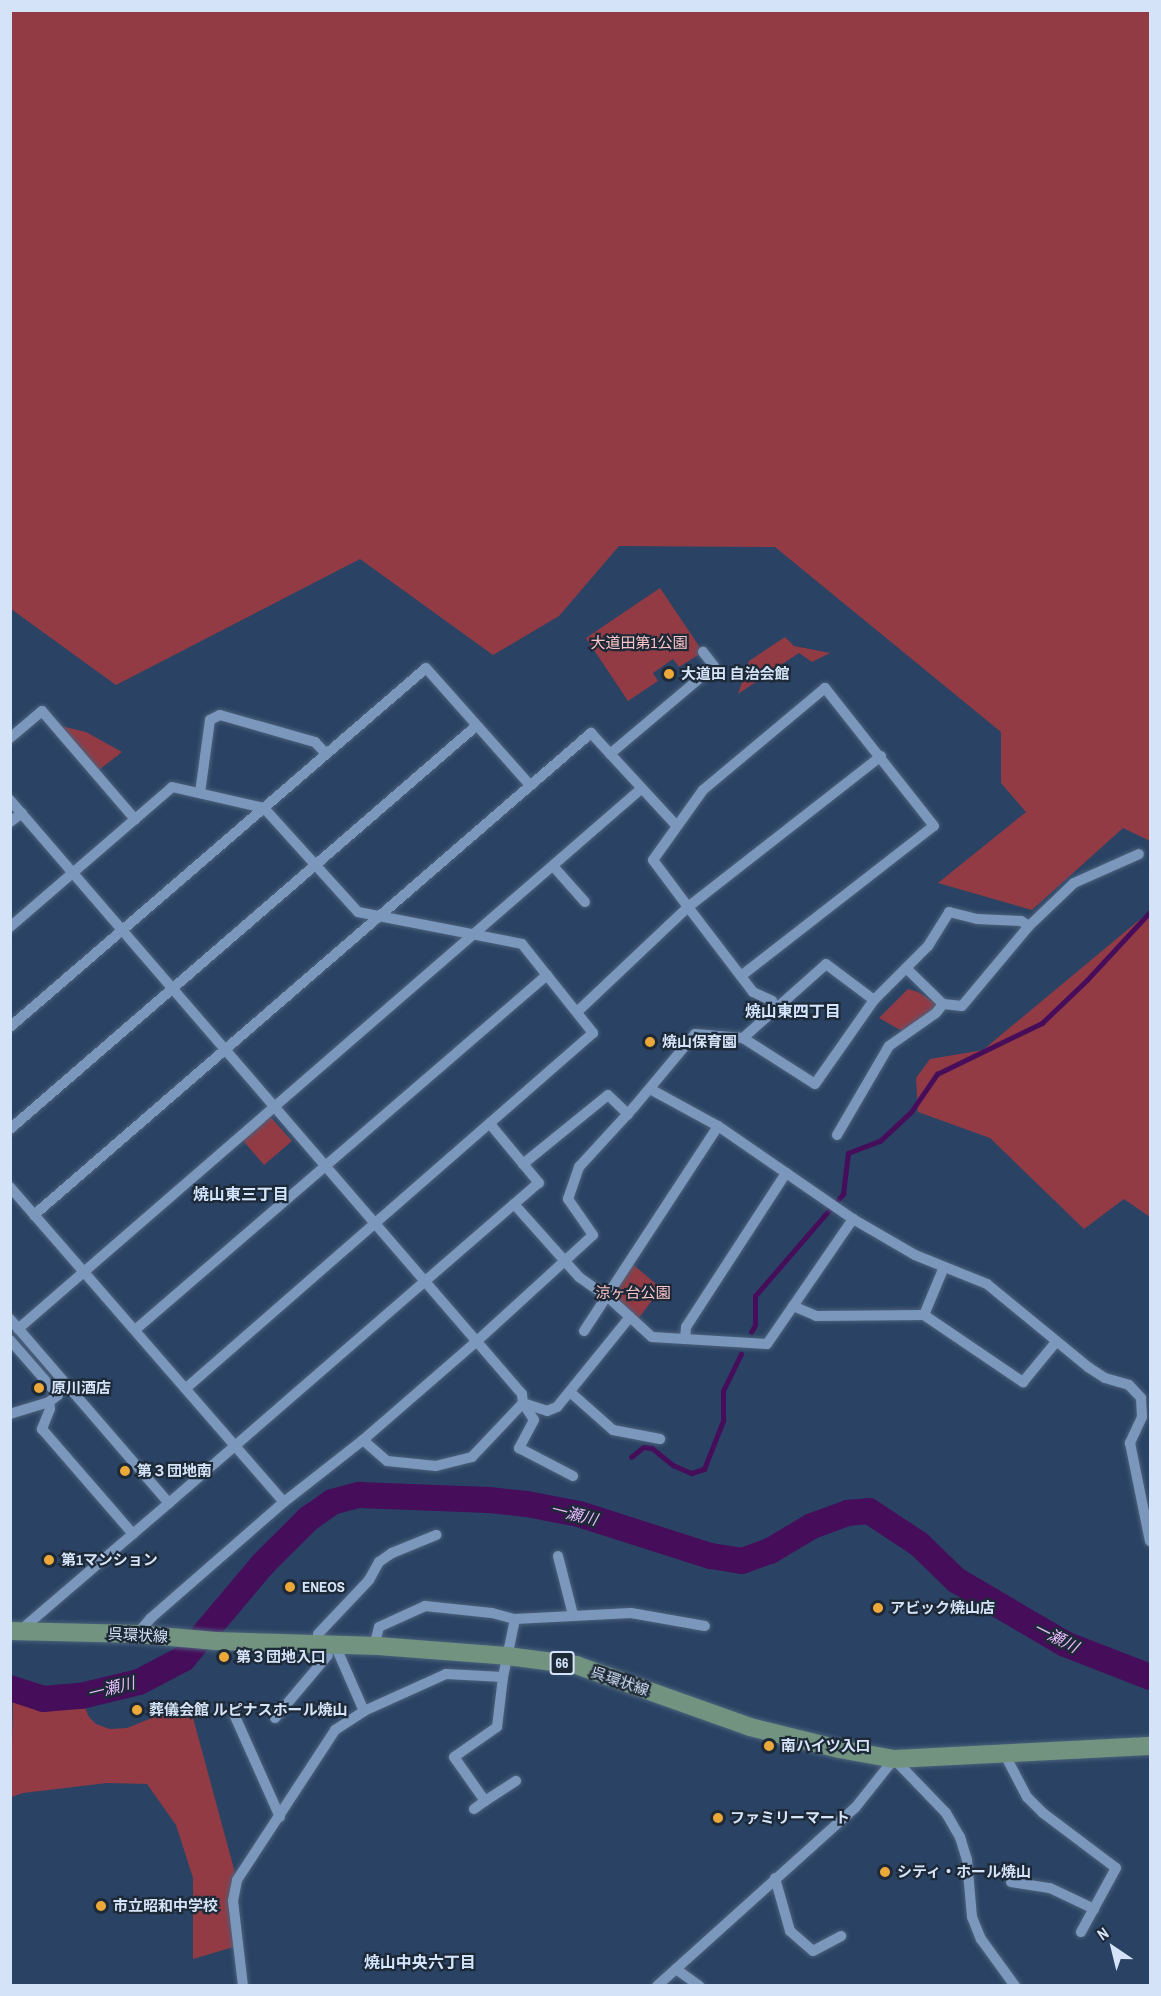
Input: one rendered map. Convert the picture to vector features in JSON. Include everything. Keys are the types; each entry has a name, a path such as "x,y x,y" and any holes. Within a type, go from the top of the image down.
{"main road":[{"name":"呉環状線","path":"14,1634 137,1634 332,1650 378,1646 507,1656 576,1665 750,1727 839,1749 894,1759 1150,1746"}],"street":[{"path":"610,754 714,666 702,652"},
{"path":"10,1027 426,668 530,785"},
{"path":"741,976 934,826 825,688 703,790 653,860 753,992 772,1001 776,1007"},
{"path":"10,738 42,711 135,819"},
{"path":"200,793 210,720 220,715 315,742 326,754"},
{"path":"10,1129 476,726"},
{"path":"34,1215 591,733 676,825"},
{"path":"577,1012 688,907 881,756"},
{"path":"10,927 172,787 264,808 358,912 522,944 593,1033 185,1389"},
{"path":"18,1329 641,789"},
{"path":"10,800 522,1394 523,1403 534,1420 519,1448 573,1476"},
{"path":"10,822 22,813"},
{"path":"906,968 943,1004 962,1006 1029,926 1074,883 1139,854"},
{"path":"553,866 585,902"},
{"path":"137,1634 151,1618 284,1502 363,1440 477,1341 593,1235 568,1199 579,1167 650,1089 695,1034 743,1038 815,1084 874,1000 928,946 949,912 977,919 1021,921 1029,926"},
{"path":"743,1038 826,964 874,1000"},
{"path":"135,1330 547,975"},
{"path":"837,1135 889,1046 936,1013 943,1004"},
{"path":"650,1089 718,1126 832,1206 915,1255 987,1284 1056,1342 1105,1378 1129,1385 1141,1398 1142,1417 1130,1443 1150,1541"},
{"path":"523,1164 608,1095 628,1114"},
{"path":"14,1634 539,1183 490,1124"},
{"path":"584,1332 718,1126"},
{"path":"685,1339 686,1328 786,1173"},
{"path":"10,1187 284,1502"},
{"path":"514,1204 579,1277 608,1297 652,1337 767,1344 853,1219"},
{"path":"924,1315 944,1267"},
{"path":"793,1306 816,1316 924,1315 1023,1382 1056,1342"},
{"path":"523,1403 547,1411 557,1407 630,1317"},
{"path":"10,1319 169,1503"},
{"path":"10,1340 58,1395 49,1402 10,1414"},
{"path":"570,1392 613,1430 660,1439"},
{"path":"49,1402 50,1409 42,1428 133,1534"},
{"path":"363,1440 387,1461 436,1466 472,1456 523,1403"},
{"path":"318,1634 369,1580 379,1562 436,1535"},
{"path":"558,1556 573,1615"},
{"path":"378,1646 376,1639 379,1627 425,1606 492,1613 515,1619 631,1613 705,1626"},
{"path":"485,1801 454,1758 497,1727 503,1677 515,1619"},
{"path":"275,1718 332,1650 364,1711"},
{"path":"243,1986 233,1901 237,1880 335,1730 364,1711 446,1674 503,1677"},
{"path":"232,1712 280,1817"},
{"path":"1004,1753 1027,1797 1043,1813 1116,1868 1081,1932"},
{"path":"657,1986 855,1808 894,1759 946,1813 960,1837 967,1860 972,1917 981,1940 1015,1986"},
{"path":"474,1809 516,1781"},
{"path":"775,1878 790,1931 813,1951 840,1936"},
{"path":"1011,1882 1050,1888 1094,1908"},
{"path":"676,1970 699,1986"}],"green space":[{"path":"11,10 1150,11 1150,841 1123,828 1032,910 938,883 1026,812 1001,783 1001,732 775,547 619,546 559,616 493,655 360,559 116,685 11,609"},
{"name":"大道田第1公園","path":"660,588 703,652 679,667 673,659 653,673 658,681 628,701 586,638"},
{"path":"785,637 794,646 830,653 812,662 799,653 738,694 749,661"},
{"path":"53,724 86,732 122,752 95,773"},
{"path":"1150,911 1150,1217 1124,1199 1084,1229 990,1138 918,1112 916,1078 930,1059 983,1050"},
{"path":"908,989 936,1003 932,1012 902,1031 879,1018"},
{"path":"267,1113 292,1141 264,1165 240,1137"},
{"name":"涼ヶ台公園","path":"630,1262 661,1288 636,1322 608,1297"},
{"path":"13,1698 43,1707 83,1703 89,1717 96,1724 110,1729 127,1728 189,1703 237,1880 237,1946 193,1959 193,1878 176,1825 147,1784 107,1783 23,1793 11,1797"}],"waterway":[{"path":"751,1332 755,1325 755,1296 843,1194 848,1153 880,1141 911,1112 937,1074 1042,1023 1087,980 1150,912"},
{"path":"631,1457 644,1447 652,1448 673,1465 691,1473 704,1469 723,1421 723,1391 741,1354"},
{"name":"一瀬川","path":"10,1688 43,1699 81,1696 139,1682 183,1659 263,1564 308,1519 332,1502 359,1495 489,1500 527,1504 579,1514 711,1556 742,1561 770,1551 812,1526 847,1513 869,1511 919,1544 956,1580 1065,1644 1150,1677"}],"place":[{"name":"大道田 自治会館","path":"669,674"},
{"name":"焼山保育園","path":"650,1042"},
{"name":"原川酒店","path":"39,1388"},
{"name":"第３団地南","path":"125,1471"},
{"name":"第1マンション","path":"49,1560"},
{"name":"ENEOS","path":"290,1587"},
{"name":"アビック焼山店","path":"878,1608"},
{"name":"第３団地入口","path":"224,1657"},
{"name":"葬儀会館 ルピナスホール焼山","path":"137,1710"},
{"name":"南ハイツ入口","path":"769,1746"},
{"name":"ファミリーマート","path":"718,1818"},
{"name":"シティ・ホール焼山","path":"885,1872"},
{"name":"市立昭和中学校","path":"101,1906"}],"district":[{"name":"焼山東四丁目","path":"793,1011"},
{"name":"焼山東三丁目","path":"241,1194"},
{"name":"焼山中央六丁目","path":"420,1962"}]}
